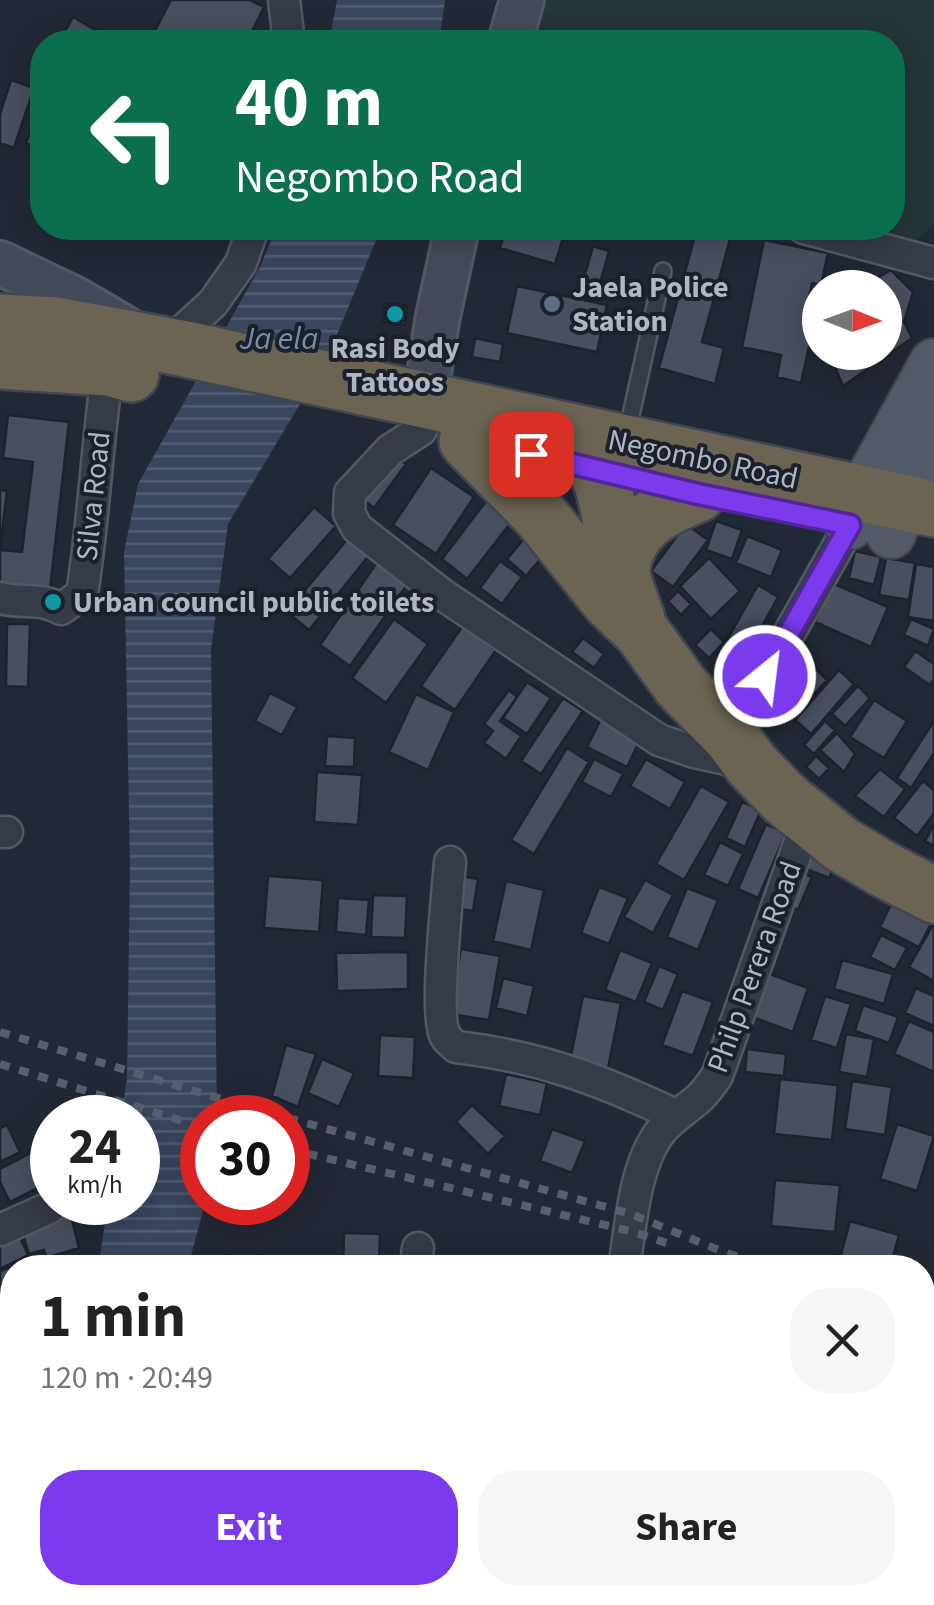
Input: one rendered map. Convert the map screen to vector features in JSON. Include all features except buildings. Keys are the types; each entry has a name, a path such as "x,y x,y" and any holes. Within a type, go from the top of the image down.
{"highway":[{"name":"Negombo Road","path":"0,322 56,325 154,357 896,518"},
{"name":"Negombo Road","path":"0,362 154,357"},
{"name":"Negombo Road","path":"422,418 549,426 698,494 896,518"},
{"path":"422,418 540,514 610,602 641,632 681,686 808,819 841,844 934,894"},
{"path":"610,455 608,497 620,571 641,632"},
{"path":"620,571 629,544 644,524 666,507 698,494"}],"main road":[{"path":"896,518 934,364"},
{"path":"896,518 934,434"}],"street":[{"path":"284,0 288,30"},
{"path":"513,30 522,0"},
{"path":"0,263 77,300 154,357 214,303 241,263 250,240"},
{"path":"454,240 422,418 350,493 349,514 357,528 443,595 658,740 694,752 742,751 896,518"},
{"path":"849,240 934,263"},
{"name":"Silva Road","path":"0,598 47,601 61,609 82,594 91,538 100,423 154,357"},
{"name":"Philp Perera Road","path":"626,1255 648,1151 660,1132 700,1098 717,1076 808,819"},
{"path":"450,862 442,973 444,1034 456,1047 489,1050 558,1066 676,1115"},
{"path":"0,1230 30,1217"}],"lane":[{"path":"610,455 663,271"}],"shaded area":[{"path":"529,0 934,0 934,225 915,241 905,238 905,30 522,30"}],"water":[{"path":"337,0 445,0 441,30 331,30"},
{"name":"Ja ela","path":"271,240 376,240 327,359 228,524 211,650 217,1095 180,1095 180,1225 199,1225 191,1255 100,1255 105,1225 160,1225 160,1095 124,1095 130,866 124,552 138,484 261,265"}],"railway":[{"path":"0,1032 208,1095"},
{"path":"0,1064 180,1120"},
{"path":"310,1124 631,1214 732,1255"},
{"path":"310,1154 630,1231 676,1246"}],"place":[{"name":"Jaela Police Station","path":"552,304"},
{"name":"Rasi Body Tattoos","path":"395,314"},
{"name":"Urban council public toilets","path":"53,602"}],"route":[{"path":"531,454 850,525 765,676"}]}
